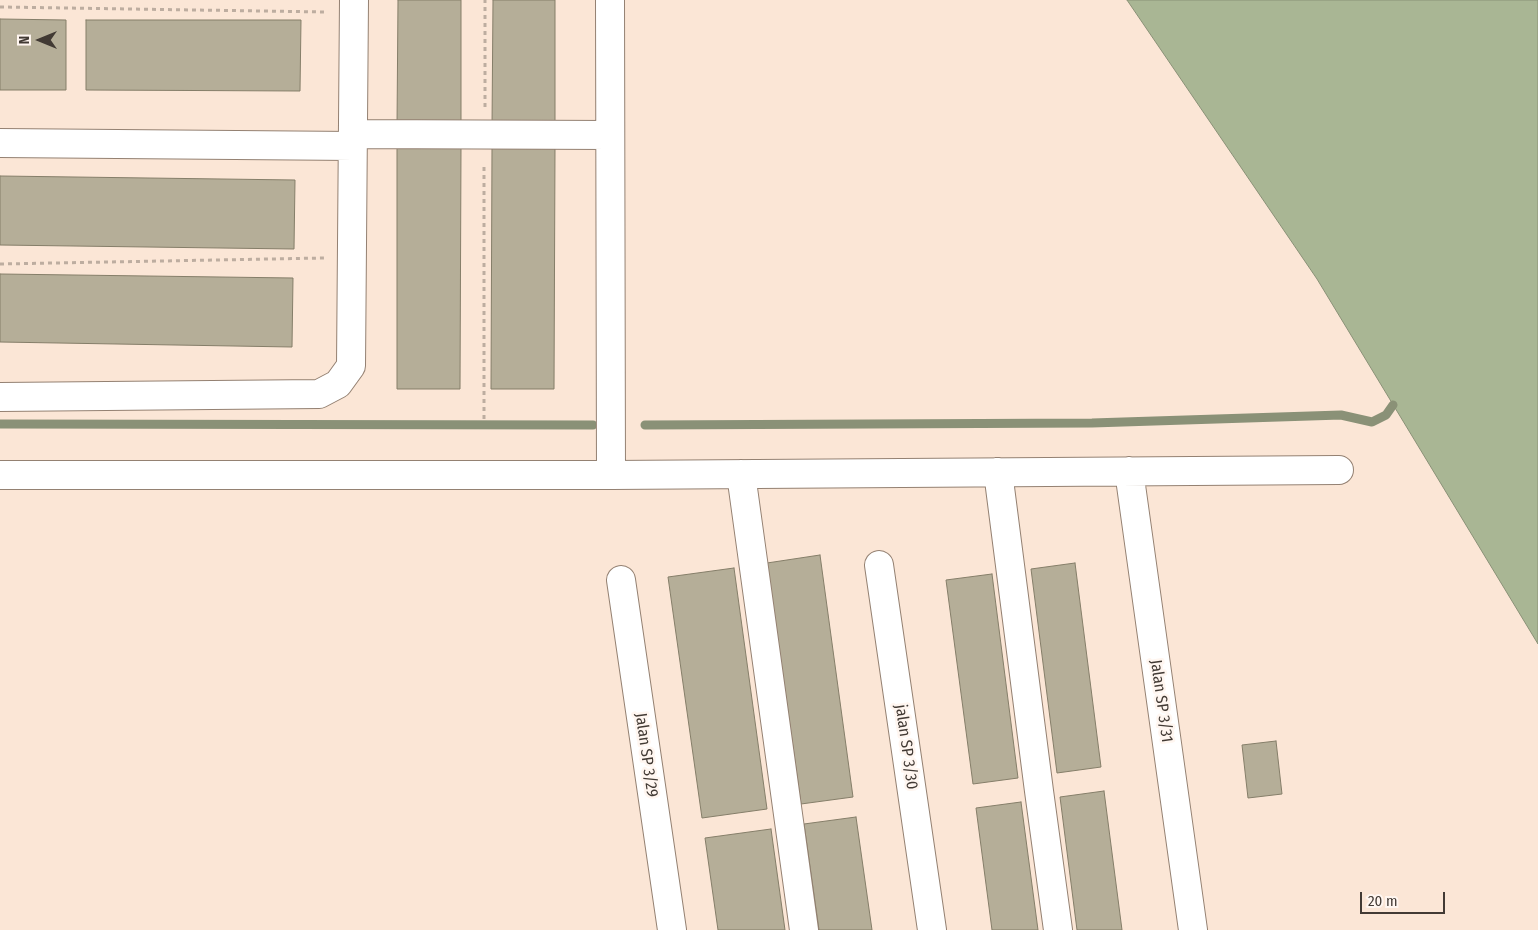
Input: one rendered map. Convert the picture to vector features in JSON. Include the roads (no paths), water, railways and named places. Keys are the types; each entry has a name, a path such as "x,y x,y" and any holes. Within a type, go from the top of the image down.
{"street":[{"path":"610,0 611,475"},
{"path":"0,397 319,394 338,384 350,366 354,6"},
{"path":"0,143 353,140 484,135 610,135"},
{"path":"0,475 611,475 1339,470"},
{"name":"Jalan SP 3/31","path":"1129,471 1193,930"},
{"path":"998,472 1058,930"},
{"path":"740,474 804,930"},
{"name":"jalan SP 3/30","path":"879,565 932,930"},
{"name":"Jalan SP 3/29","path":"621,580 672,930"}],"waterway":[{"path":"645,425 1092,423 1341,415 1372,422 1386,415 1393,405"},
{"path":"0,424 593,425"}]}
